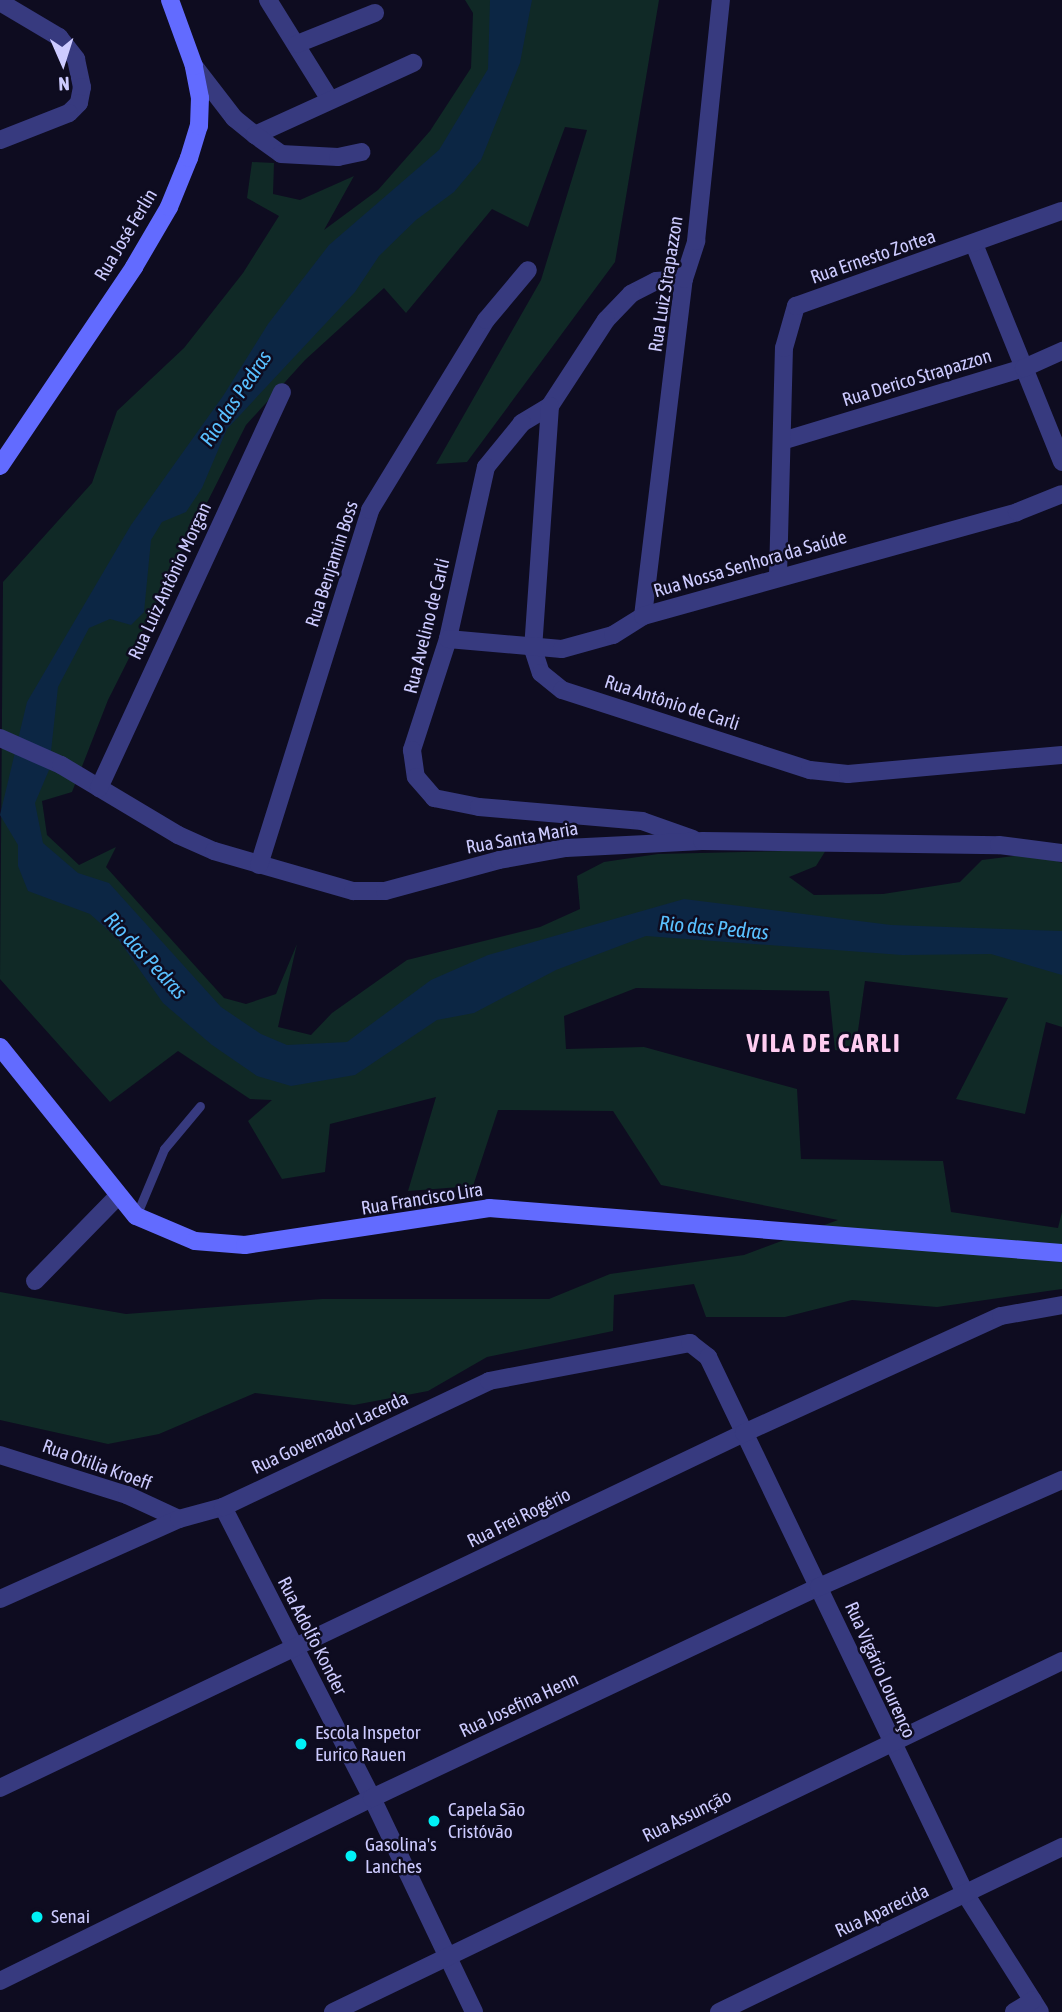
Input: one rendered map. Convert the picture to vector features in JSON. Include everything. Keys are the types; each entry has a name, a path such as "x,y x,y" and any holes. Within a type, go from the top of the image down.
{"street":[{"name":"Rua José Ferlin","path":"0,466 169,207 199,126 194,66 170,0"},
{"path":"268,0 329,98"},
{"name":"Rua Luiz Strapazzon","path":"643,616 684,279 696,241 721,0"},
{"path":"0,2 59,37 76,59 82,87 79,103 69,113 0,140"},
{"path":"297,44 375,13"},
{"path":"255,135 329,98 413,63"},
{"path":"194,66 234,118 281,154 338,157 361,152"},
{"name":"Rua Ernesto Zortea","path":"778,576 784,348 796,306 1062,211"},
{"path":"974,244 1062,462"},
{"name":"Rua Benjamin Boss","path":"259,865 370,510 486,320 528,270"},
{"name":"Rua Avelino de Carli","path":"684,279 656,281 631,294 606,320 550,406 522,423 486,467 448,639 412,750 416,776 434,798 480,807 642,821 702,841"},
{"name":"Rua Derico Strapazzon","path":"782,441 1024,368 1062,351"},
{"name":"Rua Luiz Antônio Morgan","path":"99,788 282,392"},
{"path":"533,649 550,406"},
{"name":"Rua Nossa Senhora da Saúde","path":"448,639 533,649 562,649 613,635 643,616 778,576 1017,512 1062,494"},
{"name":"Rua Antônio de Carli","path":"533,649 541,673 562,690 810,770 848,774 1062,755"},
{"name":"Rua Santa Maria","path":"0,738 61,765 178,835 259,865 353,891 385,891 499,860 566,848 702,841 999,845 1062,853"},
{"name":"Rua Francisco Lira","path":"0,1047 117,1197 136,1216 195,1241 246,1245 489,1208 1062,1253"},
{"path":"35,1281 117,1197"},
{"name":"Rua Frei Rogério","path":"0,1788 295,1650 744,1433 1001,1316 1062,1305"},
{"name":"Rua Vigário Lourenço","path":"690,1343 708,1357 819,1587 888,1741 965,1895 1036,2006"},
{"name":"Rua Governador Lacerda","path":"0,1599 179,1519 223,1507 489,1381 690,1343"},
{"name":"Rua Otilia Kroeff","path":"0,1455 114,1490 179,1519"},
{"name":"Rua Josefina Henn","path":"0,1981 372,1798 819,1587 1062,1480"},
{"name":"Rua Adolfo Konder","path":"223,1507 372,1798 474,2012"},
{"name":"Rua Assunção","path":"332,2012 888,1741 1062,1661"},
{"name":"Rua Aparecida","path":"719,2012 1062,1847"},
{"path":"1014,2012 1036,2006"}],"lane":[{"path":"136,1216 164,1149 200,1106"}],"green space":[{"path":"465,0 659,0 615,262 467,462 436,464 541,280 587,130 565,127 528,227 492,209 406,313 384,288 305,360 246,425 108,700 72,792 42,801 47,835 79,865 116,847 106,867 224,998 246,1004 276,994 297,944 278,1027 311,1035 332,1013 407,960 540,927 580,909 577,876 604,862 658,854 826,850 816,866 789,877 814,895 883,894 960,882 982,860 1038,853 1062,863 1062,1027 1046,1022 1025,1114 956,1099 1008,998 865,981 855,1052 835,1050 829,991 636,988 564,1016 566,1049 644,1047 797,1089 801,1159 943,1161 951,1212 1058,1228 1062,1212 1062,1289 937,1307 852,1300 785,1317 706,1317 694,1284 614,1295 613,1331 487,1357 428,1391 354,1405 255,1393 159,1434 108,1444 0,1420 0,1292 126,1314 322,1299 549,1299 610,1274 744,1255 838,1220 661,1185 613,1111 498,1110 473,1186 408,1191 436,1097 330,1124 325,1172 282,1179 248,1121 272,1100 250,1099 178,1051 110,1102 0,979 3,582 92,483 117,411 184,348 243,273 279,216 247,198 252,162 274,163 273,194 300,200 354,176 324,230 378,190 430,131 471,68 473,13"}],"water":[{"name":"Rio das Pedras","path":"490,0 532,0 520,63 481,160 454,192 416,220 379,256 355,292 227,429 202,488 186,512 162,522 151,540 144,612 131,625 110,619 89,628 58,687 49,770 35,803 43,843 78,873 109,883 221,1007 261,1034 287,1045 347,1042 431,980 488,955 684,899 891,925 1062,931 1062,975 991,954 902,955 646,936 556,970 474,1013 437,1020 355,1075 291,1086 257,1076 212,1045 163,1003 118,939 90,914 28,891 18,866 18,845 0,815 27,702 131,525 223,396 268,324 329,245 439,150 488,69"}],"place":[{"name":"Escola Inspetor Eurico Rauen","path":"301,1744"},
{"name":"Capela São Cristóvão","path":"434,1821"},
{"name":"Gasolina's Lanches","path":"351,1856"},
{"name":"Senai","path":"37,1917"}],"district":[{"name":"VILA DE CARLI","path":"824,1044"}]}
